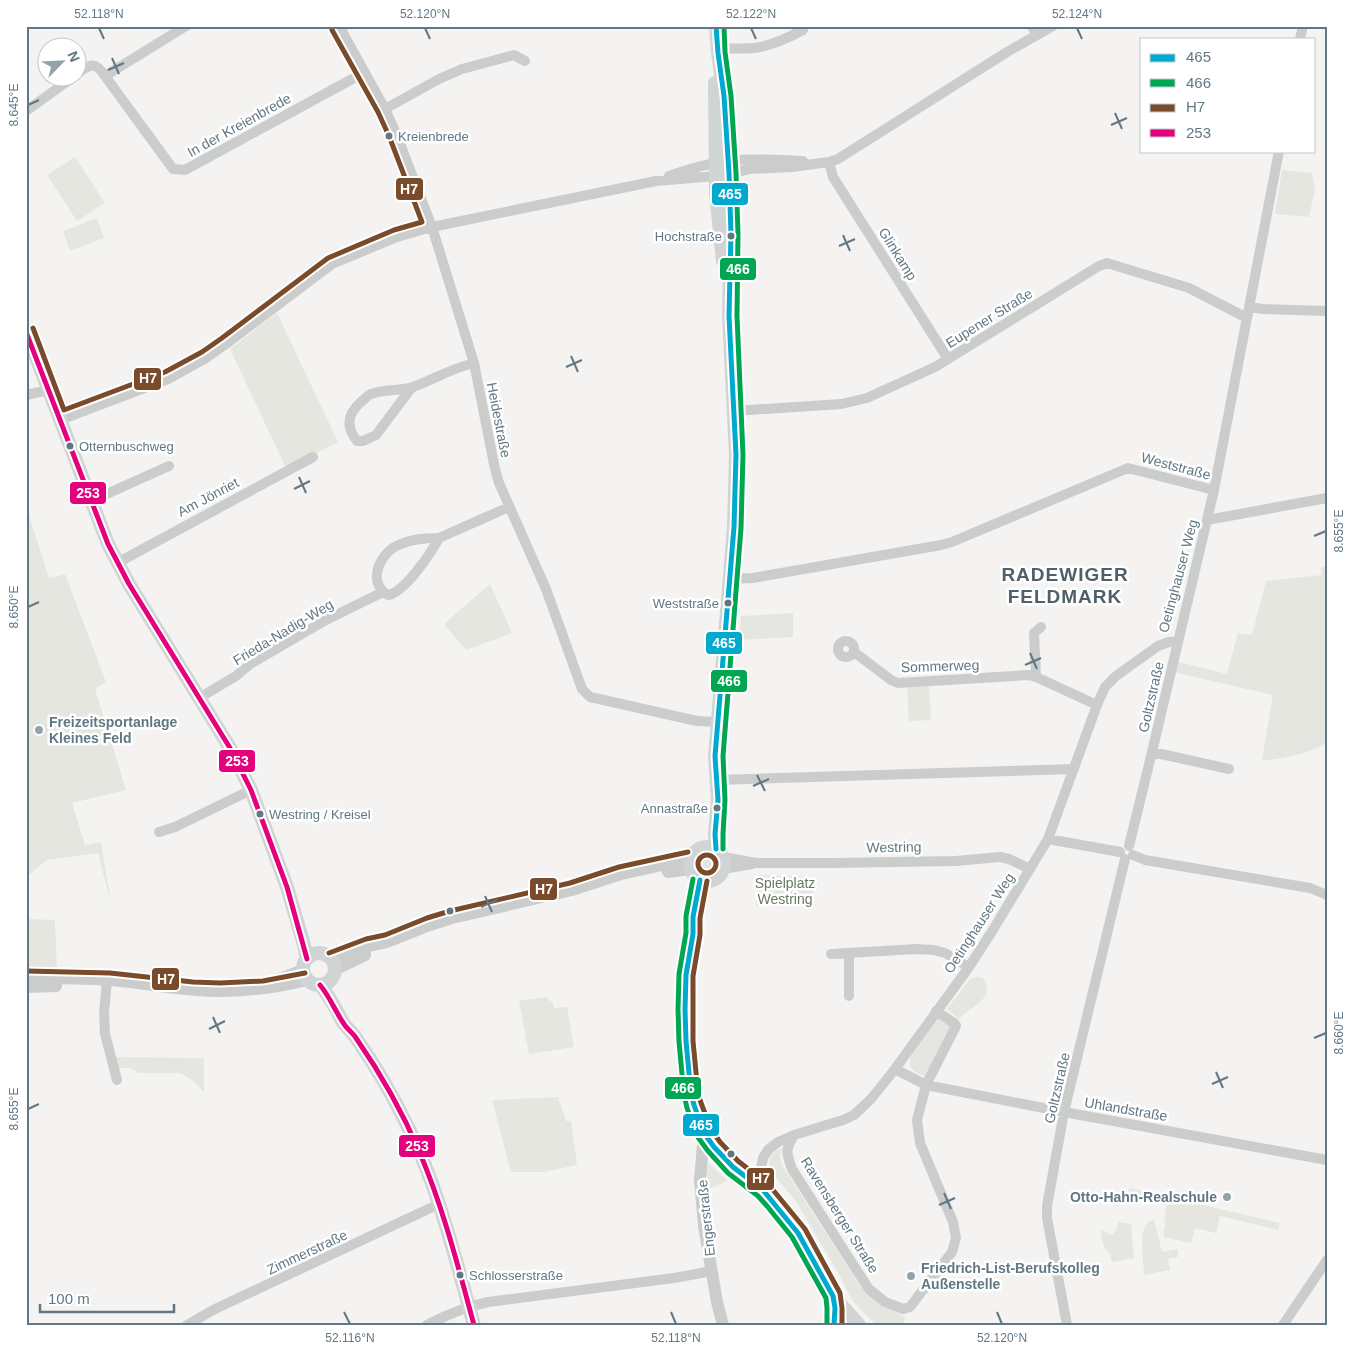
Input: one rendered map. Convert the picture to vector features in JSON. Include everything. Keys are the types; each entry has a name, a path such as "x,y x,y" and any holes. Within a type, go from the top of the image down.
{"main road":[{"path":"716,26 718,51 714,85 723,168 716,192 729,316 736,446 736,496 715,756 718,800 715,834 717,855 718,877 705,880 694,875 690,864 696,850 717,855"},
{"path":"26,332 108,544 230,748 251,790 287,887 314,984 330,974"},
{"name":"Engerstraße","path":"705,880 693,917 686,976 685,1008 686,1041 694,1105 706,1127"},
{"path":"309,966 329,956 328,994 344,1023 356,1038 398,1107 408,1127 439,1204 474,1325"},
{"path":"706,1127 735,1158 765,1180 782,1199 798,1233 833,1296 860,1325"},
{"path":"706,1127 714,1147 724,1159 763,1190 798,1233"},
{"path":"833,1296 835,1308 834,1325"}],"street":[{"path":"88,66 92,65 99,68 105,76 186,26"},
{"name":"Heidestraße","path":"339,26 385,109 432,227 474,363 499,483 546,589 582,689 590,697 697,721 717,722"},
{"path":"60,420 168,379 206,358 332,264 396,237 432,227 656,181 696,167 750,170 829,162 846,155 1007,52 1034,31 1053,26"},
{"path":"718,51 754,48 792,36 803,30"},
{"path":"385,109 462,69 514,55 525,61"},
{"name":"In der Kreienbrede","path":"105,76 173,169 185,170 364,72"},
{"path":"26,111 58,88"},
{"name":"Oetinghauser Weg","path":"765,1180 761,1168 763,1158 768,1150 778,1142 794,1135 854,1115 871,1099 895,1069 969,967 1048,840 1105,687 1116,676 1158,646 1177,641 1214,490 1279,152"},
{"name":"Glinkamp","path":"829,162 833,176 948,359"},
{"name":"Eupener Straße","path":"734,411 834,404 867,398 926,372 1107,263 1189,288 1247,318"},
{"path":"1250,307 1327,311"},
{"path":"412,388 376,435 363,441 357,441 352,435 350,418 355,407 370,394 412,388 463,365 474,363"},
{"path":"26,395 49,390"},
{"name":"Am Jönriet","path":"118,563 313,457"},
{"path":"91,501 170,466"},
{"name":"Weststraße","path":"729,580 753,578 946,543 1128,468 1214,490"},
{"path":"1207,520 1327,498"},
{"path":"383,592 378,582 379,564 389,552 400,544 439,538 510,507"},
{"name":"Frieda-Nadig-Weg","path":"199,698 236,676 250,664 326,620 383,592 388,595 394,594 411,578 434,548 439,538"},
{"path":"1036,677 1034,633 1041,627"},
{"name":"Goltzstraße","path":"1067,1325 1047,1206 1064,1112 1152,752 1177,641"},
{"name":"Sommerweg","path":"854,652 891,680 898,683 1029,675 1097,705"},
{"path":"1152,752 1229,769"},
{"path":"716,780 1074,769"},
{"path":"160,832 175,827 251,790"},
{"path":"1048,840 1127,853 1145,860 1310,888 1327,895"},
{"name":"Westring","path":"717,855 756,863 832,864 956,861 1000,857 1030,869"},
{"path":"330,974 387,942 452,918 572,890 621,874 690,864"},
{"path":"831,954 916,949 934,950 945,953 969,967"},
{"path":"849,954 849,996"},
{"path":"26,978 106,984 150,990 218,991 256,989 309,966"},
{"path":"26,987 106,984"},
{"path":"106,984 105,1034 117,1080"},
{"name":"Ravensberger Straße","path":"794,1135 787,1148 792,1169 869,1288 885,1302 896,1307 902,1309 910,1306 952,1252 956,1238 953,1222 920,1143 918,1133 917,1120 926,1085 956,1026 936,1011"},
{"name":"Uhlandstraße","path":"895,1069 926,1085 1327,1160"},
{"name":"Engerstraße","path":"706,1127 700,1180 704,1226 723,1325"},
{"name":"Zimmerstraße","path":"187,1325 213,1310 439,1204"},
{"path":"1283,1325 1327,1260"},
{"path":"427,1325 469,1306 488,1302 712,1271"}],"green space":[{"path":"75,157 105,203 77,221 47,175"},
{"path":"1282,170 1312,173 1315,189 1309,217 1275,214"},
{"path":"97,218 104,238 70,251 63,231"},
{"path":"277,313 338,442 286,468 230,349"},
{"path":"26,506 49,578 65,574 106,682 95,689 126,790 72,803 85,845 101,842 111,904 98,853 47,860 26,875"},
{"path":"1327,566 1327,742 1304,753 1262,761 1273,695 1173,672 1175,661 1227,674 1238,633 1252,635 1266,581 1322,575 1320,568"},
{"path":"490,584 512,633 466,650 444,624"},
{"path":"793,613 793,637 739,640 741,616"},
{"path":"929,686 931,720 909,721 907,688"},
{"path":"707,853 714,856 717,863 714,870 707,873 700,870 697,863 700,856"},
{"name":"Spielplatz Westring","path":"758,875 813,877 813,907 756,906"},
{"path":"26,919 55,920 57,971 26,967"},
{"path":"983,978 987,992 980,1002 959,1019 947,1009 970,979"},
{"path":"546,997 553,1003 554,1008 567,1007 574,1047 529,1054 519,1001"},
{"path":"938,1018 951,1026 927,1075 924,1076 910,1067 911,1056"},
{"path":"115,1057 204,1058 204,1092 195,1082 180,1073 138,1073 131,1068 119,1068"},
{"path":"558,1097 566,1121 571,1121 577,1165 543,1172 511,1172 492,1100"},
{"path":"782,1148 780,1156 782,1165 860,1286 874,1299 906,1318 903,1322 907,1325 877,1325 852,1300 797,1203 770,1170 769,1162 771,1156"},
{"path":"708,1162 727,1180 709,1189 707,1175"},
{"path":"1130,1188 1280,1223 1278,1230 1220,1216 1216,1233 1195,1228 1191,1243 1163,1237 1167,1204 1128,1195"},
{"path":"1154,1219 1162,1252 1178,1249 1178,1257 1168,1259 1170,1270 1144,1275 1143,1231 1147,1224"},
{"path":"1118,1222 1131,1224 1134,1258 1112,1262 1110,1253 1102,1242 1101,1229 1112,1235 1118,1227"}],"transit line":[{"name":"465","path":"716,26 724,96 729,173 731,234 729,316 736,455 734,527 715,756 718,800 715,834 716,849"},
{"name":"466","path":"723,849 725,800 723,756 741,528 743,455 737,316 738,234 736,173 724,26"},
{"name":"H7","path":"33,328 64,410 165,372 202,352 328,258 394,230 422,222 378,112 332,30"},
{"name":"253","path":"26,332 108,544 129,584 230,748 251,790 287,887 307,959"},
{"name":"H7","path":"329,953 450,911 570,883 619,867 688,852"},
{"name":"H7","path":"703,855 711,855 716,860 716,864 714,871 703,873 698,868 698,860 703,855"},
{"name":"466","path":"693,879 686,916 686,933 679,974 678,1009 679,1042 687,1108 697,1136 708,1151 728,1173 758,1196 792,1237 826,1298 827,1325"},
{"name":"465","path":"700,880 693,917 693,934 686,975 685,1009 686,1041 691,1094 694,1105 704,1133 714,1147 733,1167 763,1190 798,1233 833,1296 835,1308 834,1325"},
{"name":"H7","path":"707,881 700,918 700,935 693,976 693,1041 698,1093 701,1103 711,1129 720,1142 738,1161 769,1185 805,1229 840,1293 842,1325"},
{"name":"H7","path":"26,971 110,973 220,983 263,981 305,973"},
{"name":"253","path":"320,985 344,1024 355,1036 374,1065 412,1136 428,1172 443,1215 474,1325"}],"place":[{"name":"Kreienbrede","path":"389,136"},
{"name":"Hochstraße","path":"731,236"},
{"name":"Otternbuschweg","path":"70,446"},
{"name":"Weststraße","path":"728,603"},
{"name":"Freizeitsportanlage Kleines Feld","path":"39,730"},
{"name":"Annastraße","path":"717,808"},
{"name":"Westring / Kreisel","path":"260,814"},
{"name":"Otto-Hahn-Realschule","path":"1227,1197"},
{"name":"Schlosserstraße","path":"460,1275"},
{"name":"Friedrich-List-Berufskolleg Außenstelle","path":"911,1276"}],"district":[{"name":"RADEWIGER FELDMARK","path":"1065,585"}]}
